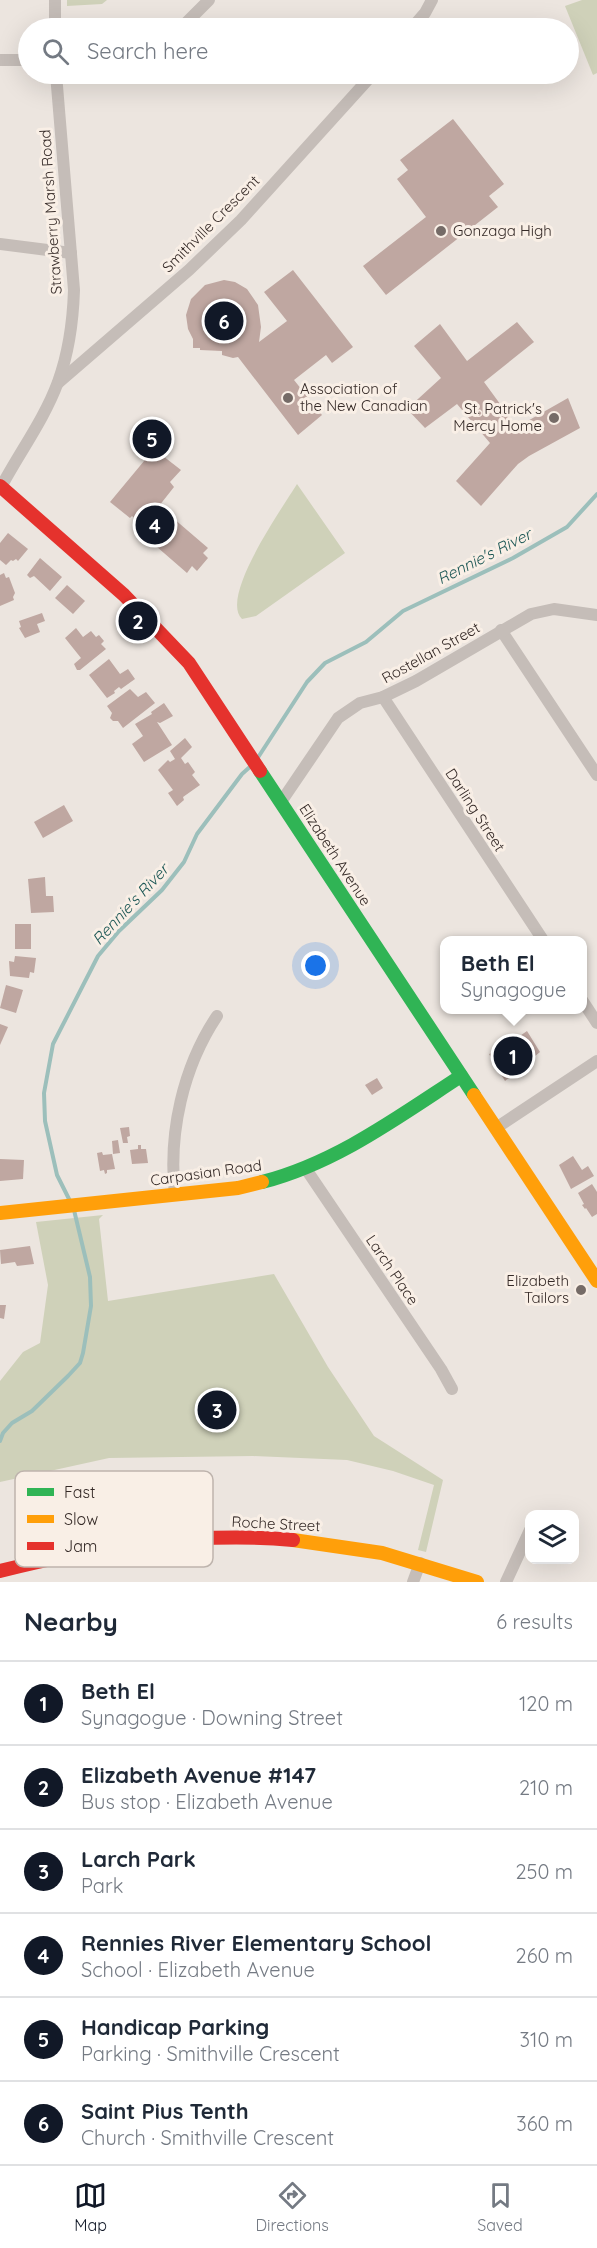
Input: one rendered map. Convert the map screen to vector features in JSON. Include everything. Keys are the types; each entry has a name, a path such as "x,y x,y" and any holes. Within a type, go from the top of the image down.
{"main road":[{"name":"Elizabeth Avenue","path":"0,487 124,595 164,635 206,686 597,1281"},
{"name":"Carpasian Road","path":"0,1214 257,1184 306,1169 359,1142 461,1076"},
{"name":"Roche Street","path":"213,1539 270,1538 330,1543 370,1550 420,1563 477,1582"},
{"name":"Roche Street","path":"0,1571 18,1567"}],"street":[{"path":"55,0 55,18"},
{"path":"192,18 209,0"},
{"path":"421,18 432,0"},
{"path":"0,60 18,60"},
{"name":"Strawberry Marsh Road","path":"0,487 44,414 58,383 72,321 74,290 57,84"},
{"name":"Smithville Crescent","path":"58,383 189,270 241,220 364,84"},
{"path":"0,244 71,253"},
{"name":"Rostellan Street","path":"281,802 338,718 360,703 383,697 416,681 531,614 544,610 564,610 597,615"},
{"path":"501,630 597,775"},
{"name":"Darling Street","path":"383,697 540,936"},
{"path":"587,1008 597,1023"},
{"path":"175,1195 174,1147 181,1101 204,1035 217,1016"},
{"path":"496,1128 597,1061"},
{"name":"Larch Place","path":"306,1169 441,1369 452,1389"},
{"path":"506,1582 525,1541"},
{"path":"413,1582 420,1563"}],"green space":[{"path":"67,0 107,0 102,4 67,6"},
{"path":"582,0 597,0 597,73 593,75 579,40 579,18 570,18 565,6"},
{"path":"297,484 345,553 256,616 242,619 237,608 239,592 246,573 267,531"},
{"path":"103,1215 99,1219 108,1301 274,1274 328,1367 374,1436 443,1480 426,1552 418,1550 434,1485 393,1471 347,1460 253,1456 109,1458 50,1471 15,1471 15,1479 0,1482 0,1381 23,1352 40,1343 48,1285 36,1222"}],"building":[{"path":"453,119 504,184 489,196 498,207 386,295 363,266 426,217 397,179 408,170 400,160"},
{"path":"293,270 353,347 332,363 326,355 294,380 322,415 298,435 238,357 222,355 222,351 193,348 193,339 188,329 186,315 191,299 205,285 224,280 235,282 247,289 258,305 261,327 259,342 287,321 264,292"},
{"name":"St. Patrick's Mercy Home","path":"517,322 534,342 484,382 517,427 568,398 580,428 518,464 481,506 456,481 490,443 457,404 425,428 407,409 441,378 414,346 440,324 467,361"},
{"path":"154,449 181,470 170,482 174,487 159,506 208,548 203,553 208,558 197,571 192,566 187,573 134,527 138,521 132,516 130,518 110,502"},
{"path":"8,533 28,549 18,561 11,560 6,565 0,560 0,543"},
{"path":"40,558 62,577 50,591 34,576 30,578 27,575"},
{"path":"4,573 6,578 9,577 15,593 14,600 0,606 0,575"},
{"path":"67,585 85,601 73,614 55,598"},
{"path":"42,613 45,621 37,624 40,632 25,638 19,628 21,627 19,621"},
{"path":"76,628 83,637 91,631 96,637 99,635 104,641 101,644 106,649 80,670 77,670 74,664 81,658 65,638"},
{"path":"109,659 120,674 128,669 135,679 121,689 119,687 107,698 89,675"},
{"path":"130,689 138,697 146,692 155,703 123,728 118,721 110,718 112,713 107,706"},
{"path":"164,703 173,716 160,723 157,722 172,745 144,762 132,744 143,736 135,724 152,714 151,712"},
{"path":"185,738 192,747 181,758 185,764 188,762 195,772 192,775 200,785 183,797 184,800 177,806 168,793 173,790 158,770 168,760 170,762 175,759 170,751"},
{"path":"64,805 73,821 43,838 34,822"},
{"path":"45,877 46,896 53,896 54,912 31,913 28,879"},
{"path":"15,924 31,924 31,949 15,949"},
{"path":"15,956 36,958 34,973 30,972 29,978 10,976 9,961 14,962"},
{"path":"6,985 23,990 16,1013 0,1008"},
{"path":"0,1024 8,1027 0,1045"},
{"path":"527,1031 540,1052 505,1081 489,1054 498,1051"},
{"path":"377,1078 383,1088 372,1095 365,1085"},
{"path":"129,1127 128,1143 123,1143 120,1128"},
{"path":"118,1140 120,1153 113,1154 112,1141"},
{"path":"138,1145 141,1145 141,1149 146,1149 148,1163 132,1164 130,1150 138,1149"},
{"path":"102,1152 103,1155 112,1154 115,1169 107,1170 105,1174 104,1170 100,1171 97,1153"},
{"path":"573,1156 582,1170 588,1166 594,1176 571,1189 559,1165"},
{"path":"0,1159 24,1160 23,1179 0,1181"},
{"path":"592,1184 597,1192 597,1214 592,1217 582,1205 584,1204 578,1193"},
{"path":"30,1246 34,1264 17,1266 15,1262 1,1264 0,1250"},
{"path":"0,1305 6,1305 4,1319 0,1318"}],"waterway":[{"name":"Rennie's River","path":"257,759 307,682 325,663 366,642 403,611 513,558 567,527 597,494"},
{"name":"Rennie's River","path":"70,1201 57,1175 45,1121 44,1093 53,1044 98,956 119,931 162,890 184,862 197,834 242,774 252,765"},
{"name":"Rennie's River","path":"0,1441 3,1433 12,1423 32,1411 80,1363 91,1306 90,1277 74,1210"}],"traffic: fast":[{"path":"260,771 474,1095"},
{"path":"262,1182 289,1174 341,1151 390,1123 461,1076"}],"traffic: slow":[{"path":"474,1095 597,1281"},
{"path":"0,1213 238,1188 262,1182"},
{"path":"293,1540 382,1553 477,1582"}],"traffic: jam":[{"path":"0,486 124,595 189,663 260,771"},
{"path":"213,1538 293,1540"},
{"path":"0,1571 16,1567"}],"place":[{"name":"Gonzaga High","path":"441,231"},
{"name":"Saint Pius Tenth","path":"224,321"},
{"name":"Association of the New Canadian","path":"288,398"},
{"name":"St. Patrick's Mercy Home","path":"554,418"},
{"name":"Handicap Parking","path":"152,439"},
{"name":"Rennies River Elementary School","path":"155,525"},
{"name":"Elizabeth Avenue #147","path":"138,621"},
{"name":"Beth El","path":"513,1056"},
{"name":"Elizabeth Tailors","path":"581,1290"},
{"name":"Larch Park","path":"217,1410"}]}
